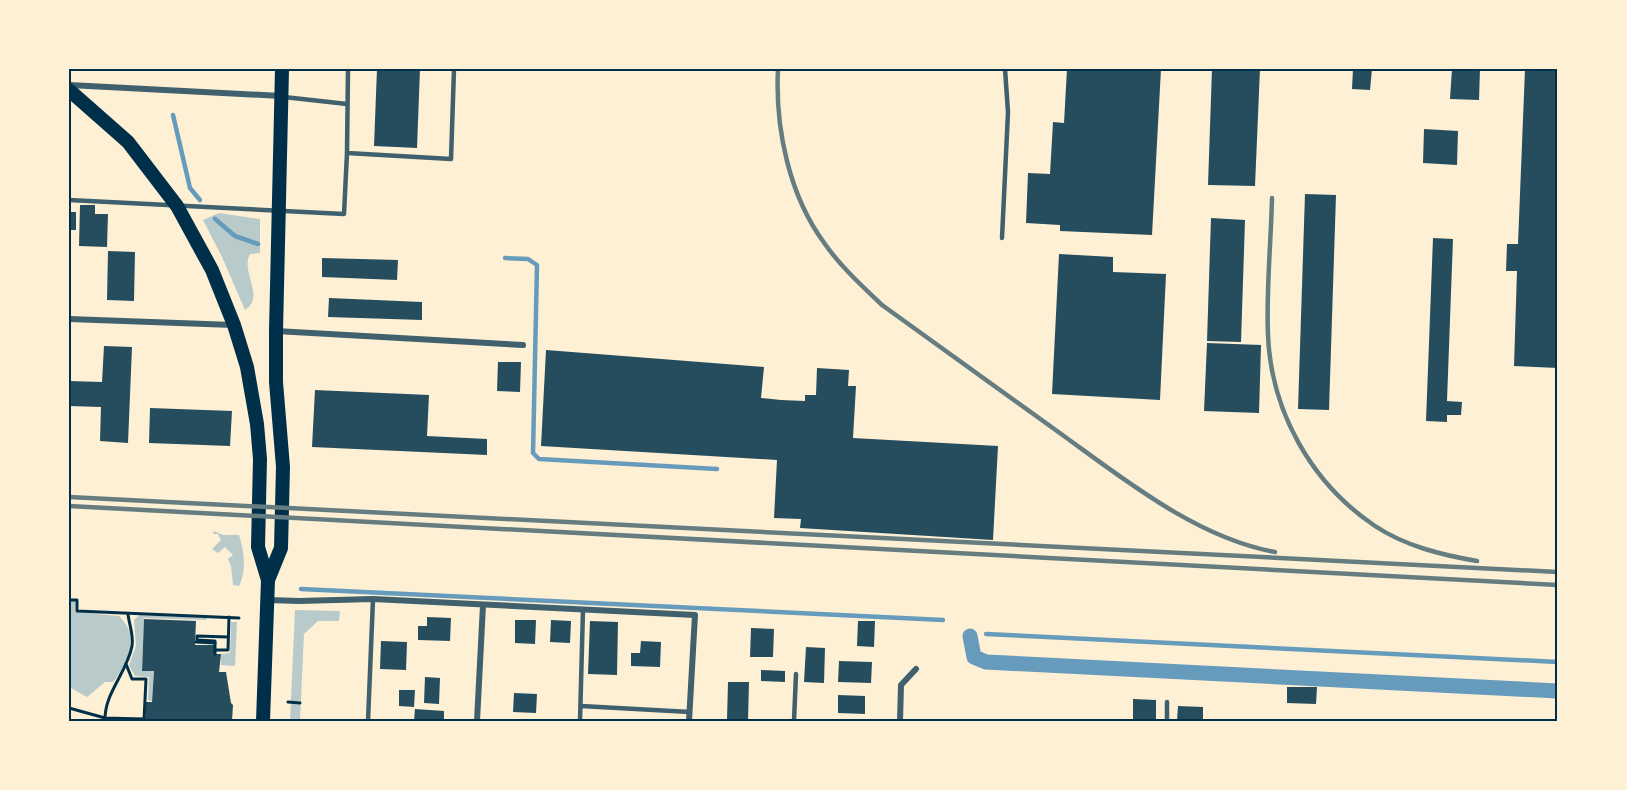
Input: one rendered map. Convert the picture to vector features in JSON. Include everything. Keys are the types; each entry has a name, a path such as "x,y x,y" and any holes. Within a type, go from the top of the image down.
{"main road":[{"path":"268,579 281,548 283,467 276,382 276,331 282,69"},
{"path":"69,88 128,142 177,206 212,270 234,325 247,367 257,424 260,459 258,547 268,579 263,721"}],"street":[{"path":"69,88 281,96"},
{"path":"69,319 234,325"},
{"path":"276,331 523,345"},
{"path":"268,600 373,599 695,615 689,721"},
{"path":"477,721 483,605"},
{"path":"900,721 901,685 916,669"}],"lane":[{"path":"69,200 344,214 348,69"},
{"path":"347,153 452,159 454,69"},
{"path":"1002,238 1008,112 1005,69"},
{"path":"281,96 347,104"},
{"path":"368,721 373,599"},
{"path":"580,721 583,609"},
{"path":"794,721 796,674"},
{"path":"1167,702 1167,721"},
{"path":"581,706 690,712"}],"path":[{"path":"69,600 77,600 77,611 239,618"},
{"path":"105,720 105,708 109,696 126,664 133,643 128,614"},
{"path":"215,643 215,652 228,650 229,617"},
{"path":"215,643 215,641 197,640 197,636 228,637"},
{"path":"196,642 215,643"},
{"path":"69,708 105,720 144,720 146,679 132,679 126,664"},
{"path":"288,702 300,703"}],"shaded area":[{"path":"219,213 260,219 260,253 250,254 248,261 253,298 245,310 203,220"},
{"path":"214,531 223,535 239,535 244,561 239,586 233,585 228,559 233,555 225,547 218,553 212,549 221,540 218,534 213,534"},
{"path":"69,601 75,601 75,612 119,616 130,635 128,656 117,677 113,682 105,682 87,697 69,687"},
{"path":"295,610 340,611 339,621 318,621 304,634 300,721 290,721"},
{"path":"139,615 206,618 207,620 144,618 142,671 154,671 152,701 148,700 149,677 135,676 129,665 136,646 134,620"},
{"path":"231,622 237,622 235,666 221,665 221,654 230,653"}],"building":[{"path":"377,69 420,69 417,148 374,146"},
{"path":"1067,69 1161,69 1152,235 1060,231 1060,225 1026,223 1028,173 1050,174 1053,122 1064,123"},
{"path":"1212,69 1260,69 1255,186 1208,185"},
{"path":"1353,69 1372,69 1370,90 1352,89"},
{"path":"1452,69 1480,69 1479,100 1450,99"},
{"path":"1525,69 1558,69 1556,185 1558,186 1558,368 1514,366 1517,271 1506,271 1507,244 1518,244"},
{"path":"1424,129 1458,131 1457,165 1423,163"},
{"path":"1305,194 1336,195 1329,410 1298,409"},
{"path":"80,205 95,205 95,214 108,214 107,247 79,246"},
{"path":"69,212 76,212 76,230 69,230"},
{"path":"1211,218 1245,220 1241,342 1207,341"},
{"path":"1433,238 1453,239 1447,401 1462,402 1461,415 1447,415 1447,422 1426,421"},
{"path":"108,251 135,252 134,301 107,300"},
{"path":"1059,254 1113,257 1113,272 1166,274 1160,400 1052,394"},
{"path":"322,258 398,260 397,280 322,277"},
{"path":"329,298 422,302 422,320 328,317"},
{"path":"1207,343 1261,345 1259,413 1204,411"},
{"path":"104,346 132,347 128,443 100,441 101,407 69,406 69,381 102,382"},
{"path":"546,350 764,367 761,398 781,400 805,401 805,395 816,395 817,368 849,370 848,386 856,386 853,438 998,446 993,540 800,528 801,519 774,518 777,460 541,446"},
{"path":"498,362 521,362 520,392 497,391"},
{"path":"315,390 429,395 427,436 487,439 487,455 312,447"},
{"path":"150,408 232,411 230,446 149,443"},
{"path":"427,617 451,618 450,641 418,640 418,626 427,626"},
{"path":"144,619 196,621 195,645 214,645 214,654 221,654 219,672 226,672 233,705 232,721 145,721 146,702 152,702 154,671 142,671"},
{"path":"515,620 536,620 535,644 515,643"},
{"path":"551,620 571,621 570,643 550,642"},
{"path":"590,621 618,622 617,675 588,674"},
{"path":"858,621 875,621 874,647 857,646"},
{"path":"751,628 774,629 773,657 750,657"},
{"path":"381,641 407,642 406,670 380,669"},
{"path":"641,641 661,642 660,667 631,666 631,653 640,653"},
{"path":"806,647 825,648 824,683 804,682"},
{"path":"839,661 872,662 871,683 838,682"},
{"path":"761,670 785,671 785,682 761,681"},
{"path":"425,677 440,678 439,704 424,703"},
{"path":"728,682 749,682 748,721 727,720"},
{"path":"1287,687 1317,687 1316,704 1287,703"},
{"path":"399,690 415,690 414,707 399,706"},
{"path":"514,693 537,694 536,713 513,712"},
{"path":"838,695 865,696 865,714 838,713"},
{"path":"1133,699 1156,700 1156,721 1133,721"},
{"path":"1178,706 1203,707 1203,721 1177,721"},
{"path":"415,709 444,711 444,721 414,721"}],"waterway":[{"path":"173,115 190,188 200,200"},
{"path":"215,219 235,236 258,244"},
{"path":"505,258 528,259 537,265 533,453 539,459 717,469"},
{"path":"301,589 943,620"},
{"path":"986,634 1558,662"},
{"path":"970,636 974,657 986,662 1558,691"}],"railway":[{"path":"778,69 782,138 802,205 831,252 859,283 882,305 1133,486 1188,520 1217,534 1246,545 1275,552"},
{"path":"1272,198 1268,301 1271,363 1286,417 1299,443 1314,467 1332,489 1352,509 1375,526 1424,549 1477,561"},
{"path":"69,497 1558,572"},
{"path":"69,506 1558,585"}]}
